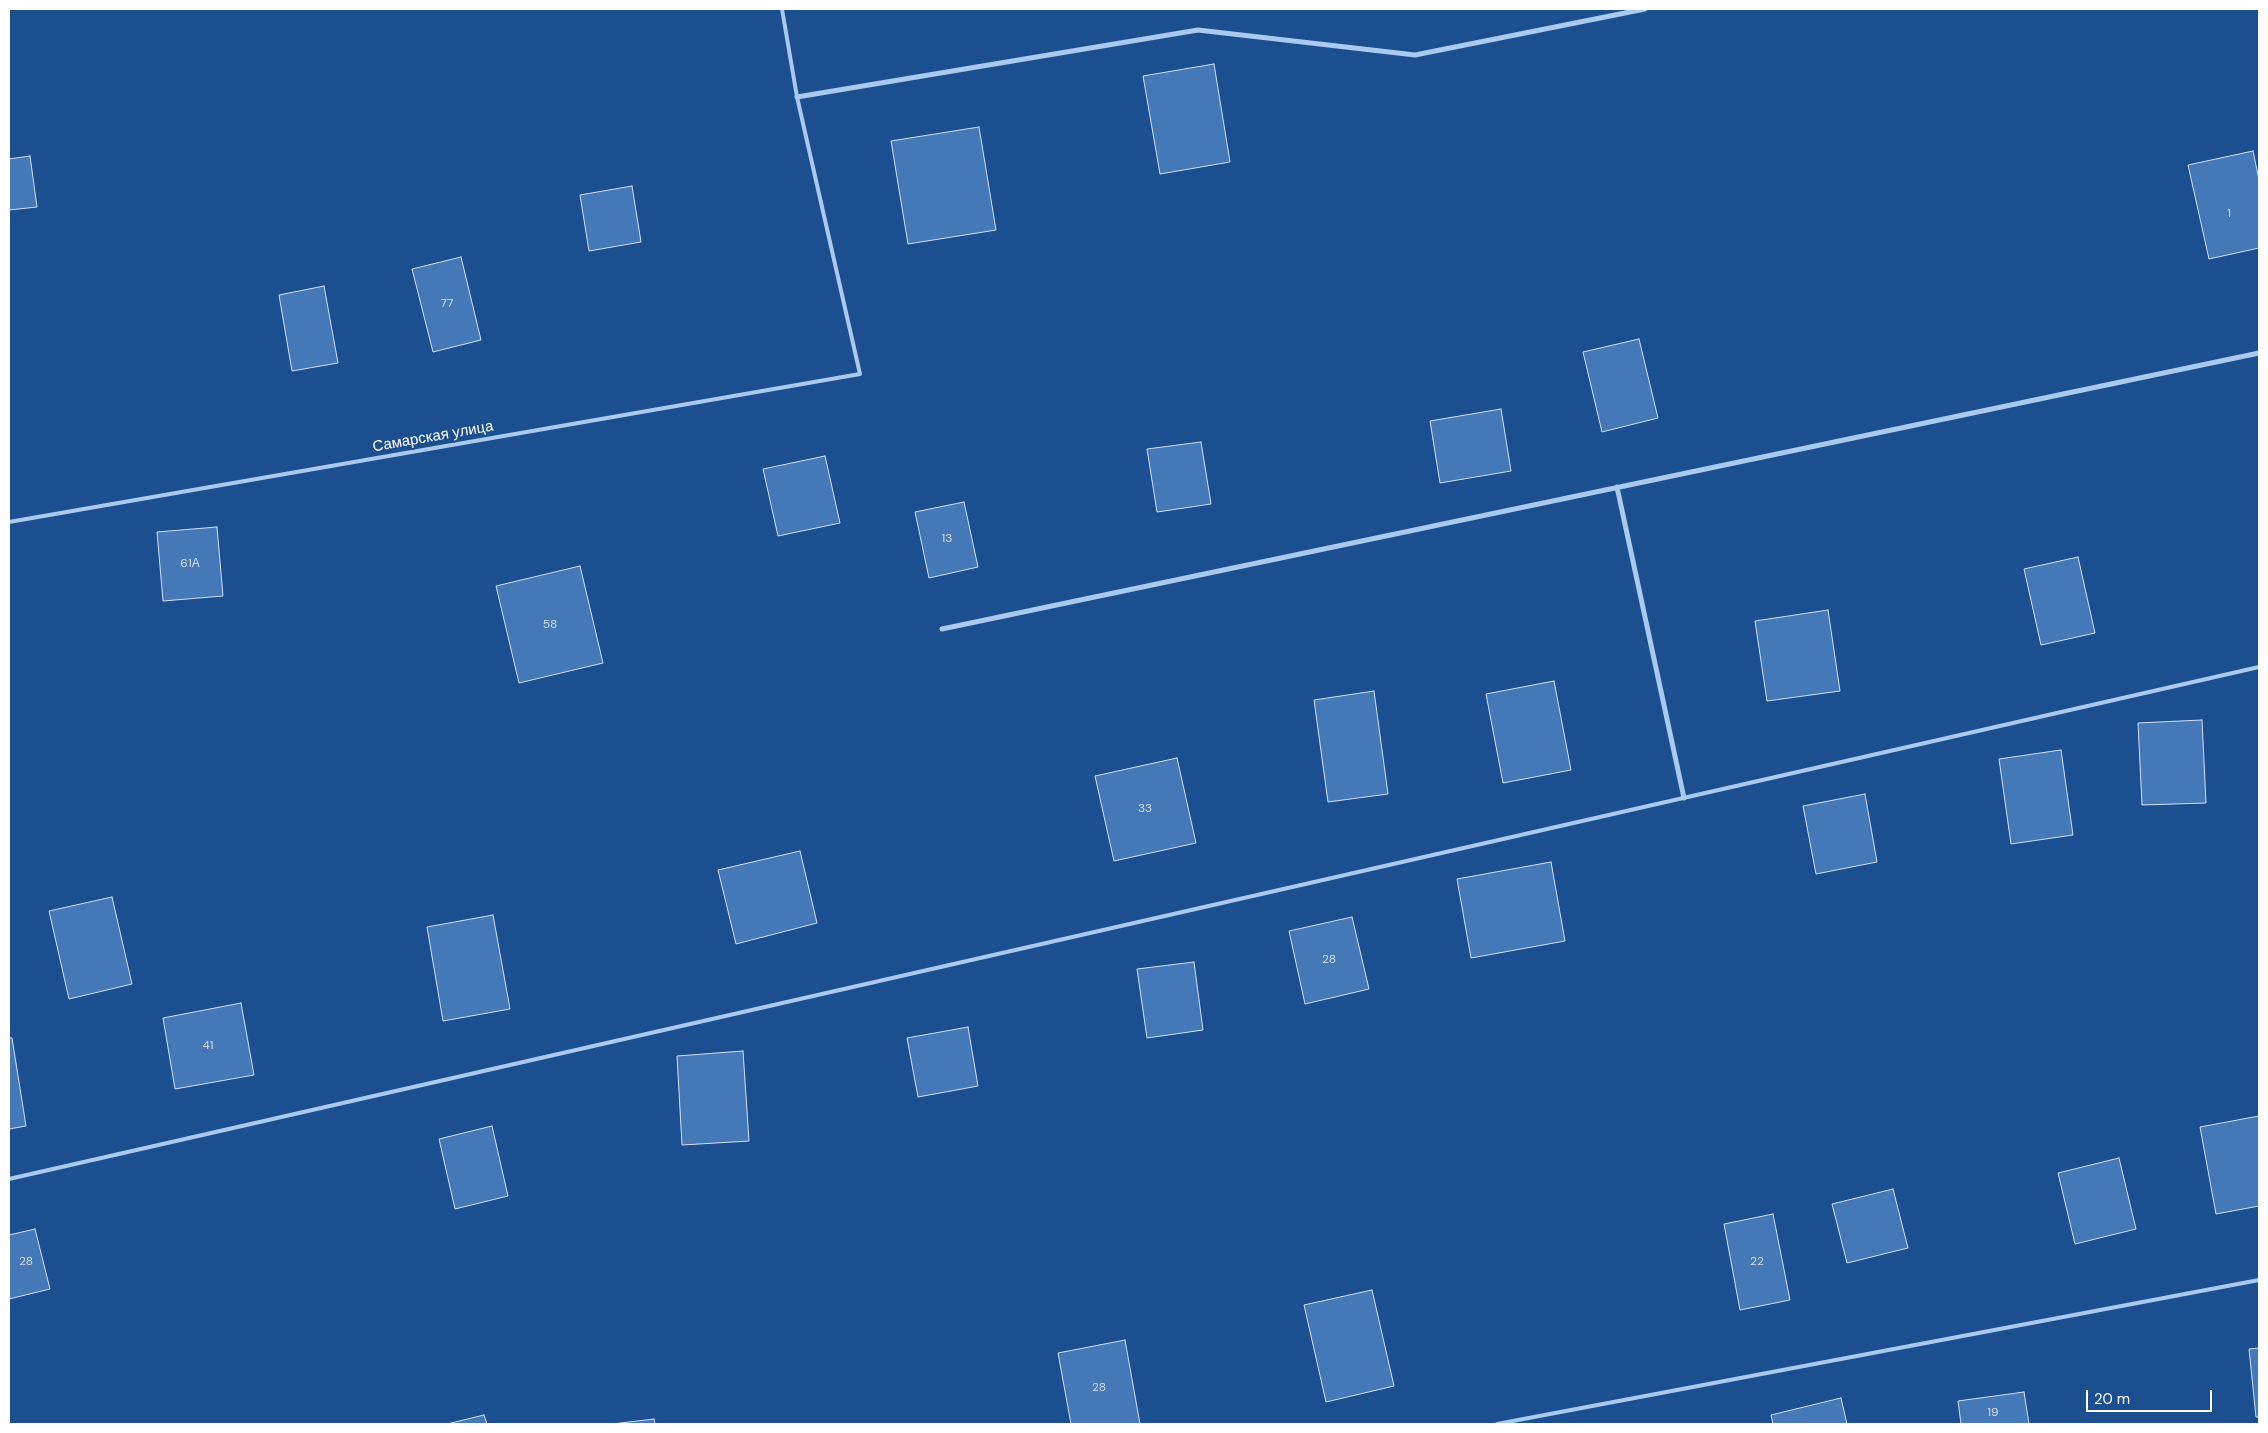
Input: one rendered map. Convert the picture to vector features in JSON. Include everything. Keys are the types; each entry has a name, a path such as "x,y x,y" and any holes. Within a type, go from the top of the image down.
{"street":[{"path":"797,97 1198,30 1415,55 1645,9"},
{"path":"942,629 2259,353"},
{"path":"1617,488 1684,798"}],"lane":[{"path":"782,9 797,97"},
{"name":"Самарская улица","path":"9,522 860,374 797,97"},
{"path":"9,1179 2259,667"},
{"path":"1496,1424 2259,1280"}],"building":[{"path":"1214,64 1230,162 1160,174 1143,76"},
{"path":"979,127 996,230 908,244 891,141"},
{"path":"2253,151 2259,180 2259,248 2209,259 2188,165"},
{"path":"30,156 37,207 9,210 9,159"},
{"path":"632,186 641,242 589,251 580,195"},
{"path":"461,257 481,340 433,352 412,269"},
{"path":"324,286 338,363 292,371 279,295"},
{"path":"1639,339 1658,418 1602,432 1583,352"},
{"path":"1501,409 1511,471 1440,483 1430,421"},
{"path":"1201,442 1211,504 1157,512 1147,449"},
{"path":"825,456 840,523 778,536 763,469"},
{"path":"964,502 978,567 929,578 915,512"},
{"path":"217,527 223,596 163,601 157,532"},
{"path":"2078,557 2095,633 2041,645 2024,569"},
{"path":"580,566 603,663 519,683 496,586"},
{"path":"1828,610 1840,691 1767,701 1755,621"},
{"path":"1554,681 1571,770 1503,783 1486,694"},
{"path":"1374,691 1388,794 1328,802 1314,700"},
{"path":"2202,720 2206,803 2142,805 2138,723"},
{"path":"2061,750 2073,835 2011,844 1999,759"},
{"path":"1177,758 1196,843 1114,861 1095,776"},
{"path":"1865,794 1877,862 1816,874 1803,806"},
{"path":"800,851 817,923 736,944 718,870"},
{"path":"1551,862 1565,941 1471,958 1457,879"},
{"path":"112,897 132,984 69,999 49,911"},
{"path":"493,915 510,1009 443,1021 427,927"},
{"path":"1352,917 1369,989 1305,1004 1289,931"},
{"path":"1194,962 1203,1030 1147,1038 1137,969"},
{"path":"241,1003 254,1075 175,1089 163,1018"},
{"path":"968,1027 978,1086 918,1097 907,1038"},
{"path":"9,1038 12,1038 26,1126 9,1129"},
{"path":"743,1051 749,1141 682,1145 677,1056"},
{"path":"2259,1116 2259,1206 2216,1214 2200,1127"},
{"path":"492,1126 508,1196 455,1209 439,1139"},
{"path":"2119,1158 2136,1229 2075,1244 2058,1173"},
{"path":"1893,1189 1908,1248 1847,1263 1832,1204"},
{"path":"1773,1214 1790,1300 1740,1310 1724,1224"},
{"path":"35,1229 50,1289 9,1299 9,1235"},
{"path":"1372,1290 1394,1386 1326,1402 1304,1305"},
{"path":"1125,1340 1140,1424 1071,1424 1058,1353"},
{"path":"2259,1348 2259,1417 2256,1417 2249,1349"},
{"path":"2024,1392 2029,1424 1961,1424 1958,1401"},
{"path":"1841,1398 1847,1424 1773,1424 1771,1415"},
{"path":"484,1415 487,1424 447,1424"},
{"path":"654,1419 655,1424 612,1424"}]}
